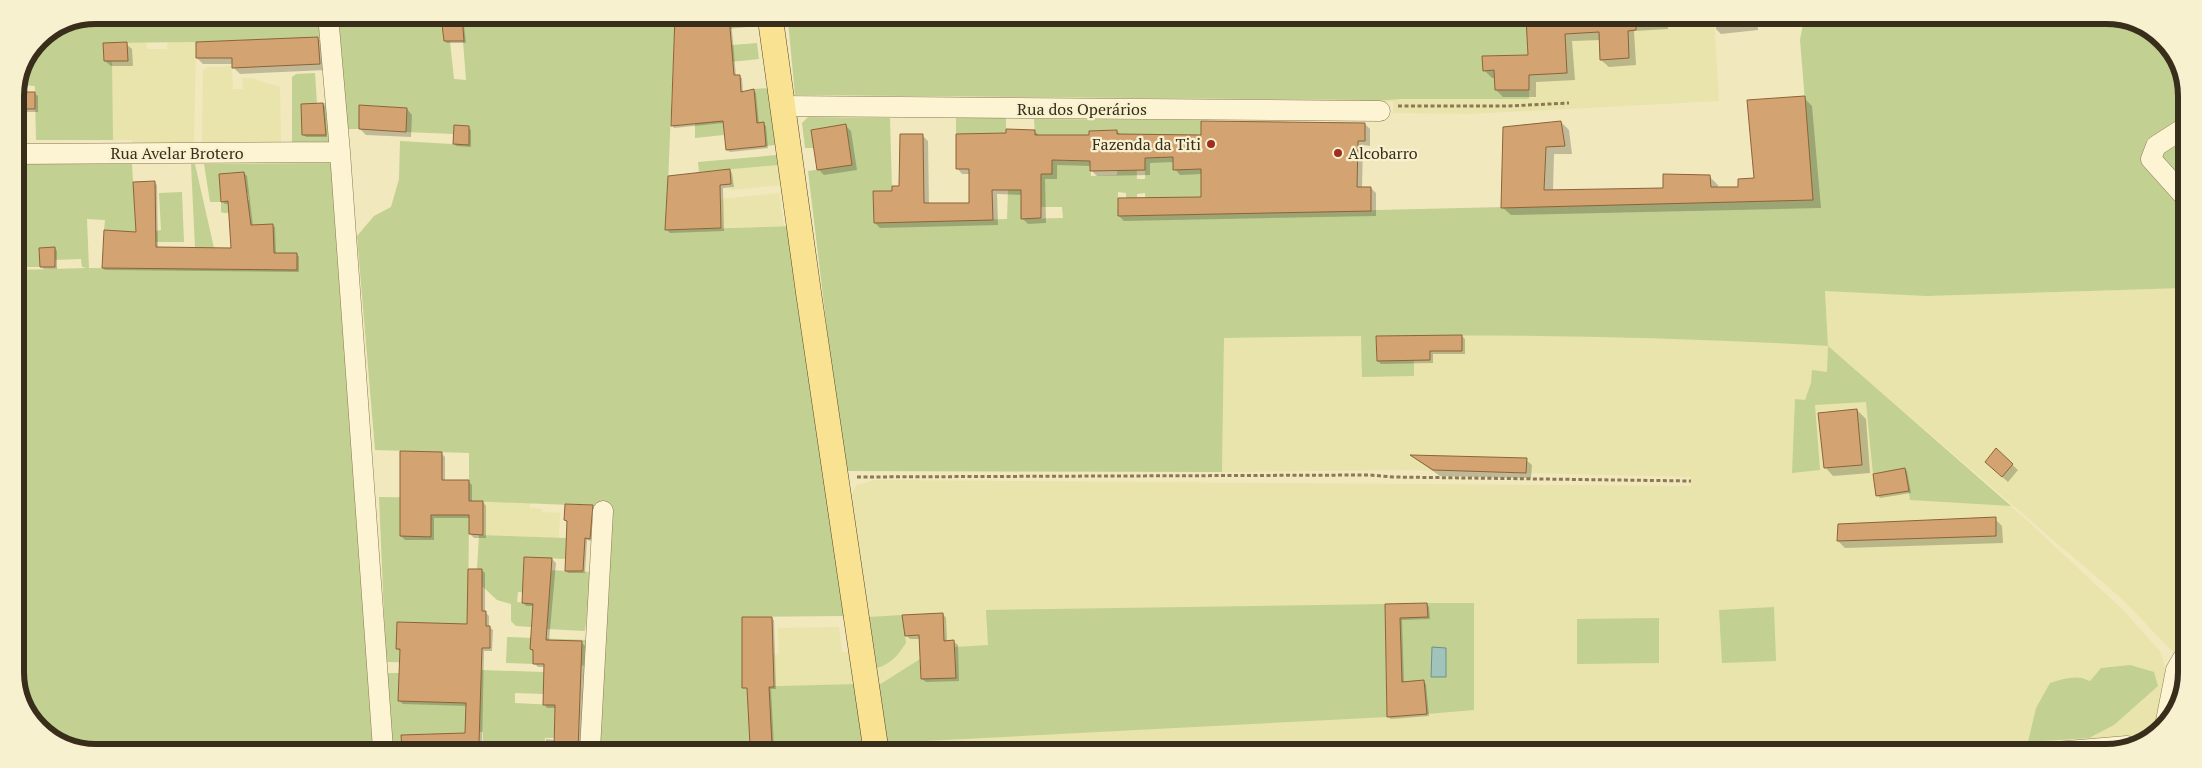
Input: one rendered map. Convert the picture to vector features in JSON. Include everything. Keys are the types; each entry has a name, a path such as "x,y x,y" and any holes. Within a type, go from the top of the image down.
{"main road":[{"path":"771,24 875,744"}],"street":[{"path":"329,24 340,152 383,744"},
{"name":"Rua dos Operários","path":"783,106 1380,111"},
{"path":"2178,132 2156,146 2151,159 2178,189"},
{"name":"Rua Avelar Brotero","path":"24,154 340,152"},
{"path":"590,744 603,511"},
{"path":"2168,709 2178,667"}],"path":[{"path":"1380,111 1402,105 1509,106 1569,103"},
{"path":"836,478 873,475 1057,477 1370,475 1393,477 1691,481"}],"shaded area":[{"path":"1360,24 1714,24 1719,101 1471,114 1393,113 1393,102 1360,102"},
{"path":"146,42 147,49 167,49 168,42 196,42 194,144 133,145 132,140 36,140 33,61 36,56 41,50 103,43"},
{"path":"232,66 233,89 243,89 242,78 251,78 280,87 281,144 202,144 203,70 208,67"},
{"path":"779,165 782,185 731,190 730,169"},
{"path":"779,193 784,226 721,228 721,199"},
{"path":"2178,288 2178,651 2173,652 2122,599 1887,397 2031,524 2124,611 2159,650 2166,674 2163,713 2159,721 2150,729 2138,737 2126,741 2079,744 887,744 869,617 848,501 857,485 875,480 1691,486 1691,477 1405,470 1222,472 1224,338 1486,334 1695,338 1828,346 1825,290 1926,296","holes":["2115,667 2158,686 2138,703 2069,678 2085,678 2090,681 2101,668"]},
{"path":"483,501 530,502 530,508 542,509 542,512 560,513 559,538 483,535"},
{"path":"839,627 842,652 850,652 855,684 774,687 773,655 779,654 778,628"}],"green space":[{"path":"322,24 323,37 196,42 103,43 104,61 112,61 113,140 36,140 35,86 25,85 29,68 36,56 56,36 68,29 82,25"},
{"path":"339,24 442,24 444,41 450,41 454,79 466,80 462,24 675,24 666,230 792,226 844,616 742,617 742,687 855,684 868,744 595,744 595,506 469,501 469,453 375,450 357,236 374,216 391,207 399,179 400,141 469,145 469,126 454,125 453,134 406,132 407,108 359,105 359,129 347,129"},
{"path":"730,24 755,24 755,26 730,29"},
{"path":"788,24 1526,24 1528,55 1483,56 1483,71 1494,70 1495,90 1529,90 1529,99 1401,99 1360,102 1360,100 795,95"},
{"path":"1803,24 2116,24 2138,31 2150,39 2163,52 2169,60 2176,77 2178,127 2145,145 2141,157 2178,196 2178,288 1926,296 1825,291 1828,346 1602,337 1376,336 1377,361 1414,360 1414,376 1362,377 1361,336 1224,338 1222,472 844,471 808,171 852,165 846,125 811,130 814,148 805,148 802,123 808,117 890,118 892,191 873,192 874,223 1007,219 1008,190 1035,174 1021,219 1063,218 1062,207 1041,207 1041,174 1052,174 1052,151 1063,161 1090,161 1091,176 1117,175 1117,130 1089,131 1089,135 1035,135 1034,119 1201,120 1201,135 1136,150 1137,179 1145,179 1145,158 1173,157 1174,170 1201,169 1201,197 1146,209 1145,193 1137,194 1137,200 1126,200 1126,193 1118,192 1118,216 1813,200 1800,40"},
{"path":"757,43 759,59 721,63 720,46"},
{"path":"315,73 317,104 301,105 302,135 326,135 323,103 327,103 329,144 292,144 292,77 296,74"},
{"path":"769,88 776,145 766,146 764,122 743,125 723,123 724,135 695,138 695,123 742,99 755,98 754,89"},
{"path":"956,118 1006,118 1006,133 956,134"},
{"path":"2178,141 2178,180 2164,163 2161,153"},
{"path":"777,155 779,165 699,172 698,162"},
{"path":"332,163 373,744 82,743 56,732 39,716 29,700 24,677 24,270 87,268 82,267 81,259 55,260 55,247 40,248 40,267 24,267 24,164 132,164 136,232 104,230 105,220 87,219 89,268 297,270 297,253 274,253 273,224 251,225 250,212 224,213 221,212 221,202 210,202 204,164","holes":["244,172 246,193 248,193 249,200 221,202 219,174"]},
{"path":"191,164 195,164 214,248 195,248"},
{"path":"182,192 184,242 149,242 149,232 161,230 159,193"},
{"path":"1828,346 2011,506 1910,500 1905,468 1873,474 1866,402 1815,405 1820,470 1792,473 1795,399 1805,400 1811,383 1812,370 1827,372"},
{"path":"379,497 451,498 451,515 469,515 468,624 447,663 386,662","holes":["397,622 442,624 441,651 396,649"]},
{"path":"479,535 566,538 565,559 524,557 523,569 592,572 585,631 547,629 549,594 518,592 517,602 533,604 531,627 516,626 511,621 511,604 497,600 482,586 482,569 477,569"},
{"path":"1427,603 1474,603 1474,710 1427,714 1402,682 1400,618 1428,617"},
{"path":"1385,604 1387,717 887,743 879,685 920,659 921,679 956,677 955,647 988,645 986,610"},
{"path":"1774,607 1776,661 1722,663 1719,610"},
{"path":"902,615 906,643 894,658 877,668 869,617"},
{"path":"1659,618 1659,663 1577,664 1577,619"},
{"path":"507,637 588,640 586,665 581,666 534,640 533,664 506,663"},
{"path":"2130,665 2154,672 2158,686 2114,725 2089,738 2028,742 2036,708 2050,683 2075,678 2090,681 2101,668"},
{"path":"481,670 544,672 543,694 515,693 515,703 555,705 554,738 545,738 544,744 477,744 477,742 483,742 483,732 476,732"},
{"path":"387,673 399,673 398,701 466,703 465,733 401,735 402,744 392,744"}],"water":[{"path":"1432,647 1446,648 1446,677 1431,677"}],"building":[{"path":"442,24 463,24 464,41 444,41"},
{"path":"675,24 730,24 734,75 740,75 741,92 754,89 757,123 764,122 766,146 726,150 723,121 671,126"},
{"path":"1526,24 1636,24 1636,30 1628,31 1629,58 1600,60 1599,32 1565,34 1567,73 1529,75 1529,90 1495,90 1494,70 1483,71 1482,56 1528,55"},
{"path":"318,37 320,64 232,68 232,58 196,58 196,42"},
{"path":"127,42 128,61 104,61 103,43"},
{"path":"24,92 35,92 35,109 24,109"},
{"path":"1805,96 1813,200 1501,208 1503,127 1561,121 1565,146 1546,147 1544,190 1663,188 1663,174 1710,175 1711,187 1738,187 1738,179 1754,178 1747,100"},
{"path":"323,103 326,135 302,135 301,104"},
{"path":"359,105 407,108 406,132 359,129"},
{"path":"1201,121 1365,123 1365,141 1358,141 1357,187 1371,187 1371,211 1118,216 1118,198 1201,197 1201,169 1173,170 1173,157 1145,158 1145,170 1090,171 1090,161 1052,160 1052,174 1041,174 1041,218 1021,219 1021,190 992,190 993,220 874,223 873,191 892,191 892,186 899,186 900,134 923,134 924,203 969,203 969,169 956,169 956,134 1006,133 1006,129 1035,130 1035,135 1089,135 1089,131 1117,130 1117,134 1201,135"},
{"path":"846,124 852,165 817,170 811,130"},
{"path":"454,125 469,126 469,145 453,144"},
{"path":"730,169 731,184 720,185 721,228 665,230 668,176"},
{"path":"244,172 251,225 273,224 274,253 297,253 297,270 102,268 104,230 136,232 133,182 155,181 156,247 231,248 228,201 221,202 219,174"},
{"path":"55,247 55,267 40,267 39,248"},
{"path":"1462,335 1462,351 1430,351 1430,360 1377,361 1376,336"},
{"path":"1857,409 1862,465 1824,468 1818,413"},
{"path":"1996,448 2013,464 2002,477 1985,462"},
{"path":"400,451 442,452 442,480 469,480 469,501 483,501 483,535 469,534 469,515 431,515 431,537 400,536"},
{"path":"1410,455 1527,458 1526,473 1433,470"},
{"path":"1905,468 1909,491 1876,496 1873,474"},
{"path":"565,504 593,505 590,539 585,538 583,571 565,571 567,521 564,520"},
{"path":"1996,517 1996,536 1837,541 1838,524"},
{"path":"524,557 552,558 546,640 582,641 578,744 554,744 555,705 543,705 544,664 533,664 533,650 530,649 533,604 522,603"},
{"path":"468,569 482,569 482,611 486,611 486,626 490,626 490,648 482,648 479,742 477,744 402,744 401,735 465,733 466,703 398,701 400,649 396,649 397,622 467,624"},
{"path":"1427,603 1428,617 1400,618 1402,682 1424,680 1427,714 1387,717 1385,604"},
{"path":"943,613 944,641 954,640 956,678 921,679 919,635 905,636 902,615"},
{"path":"742,617 772,617 774,687 769,687 772,744 750,744 747,688 742,688"}],"place":[{"name":"Fazenda da Titi","path":"1211,144"},
{"name":"Alcobarro","path":"1338,153"}]}
